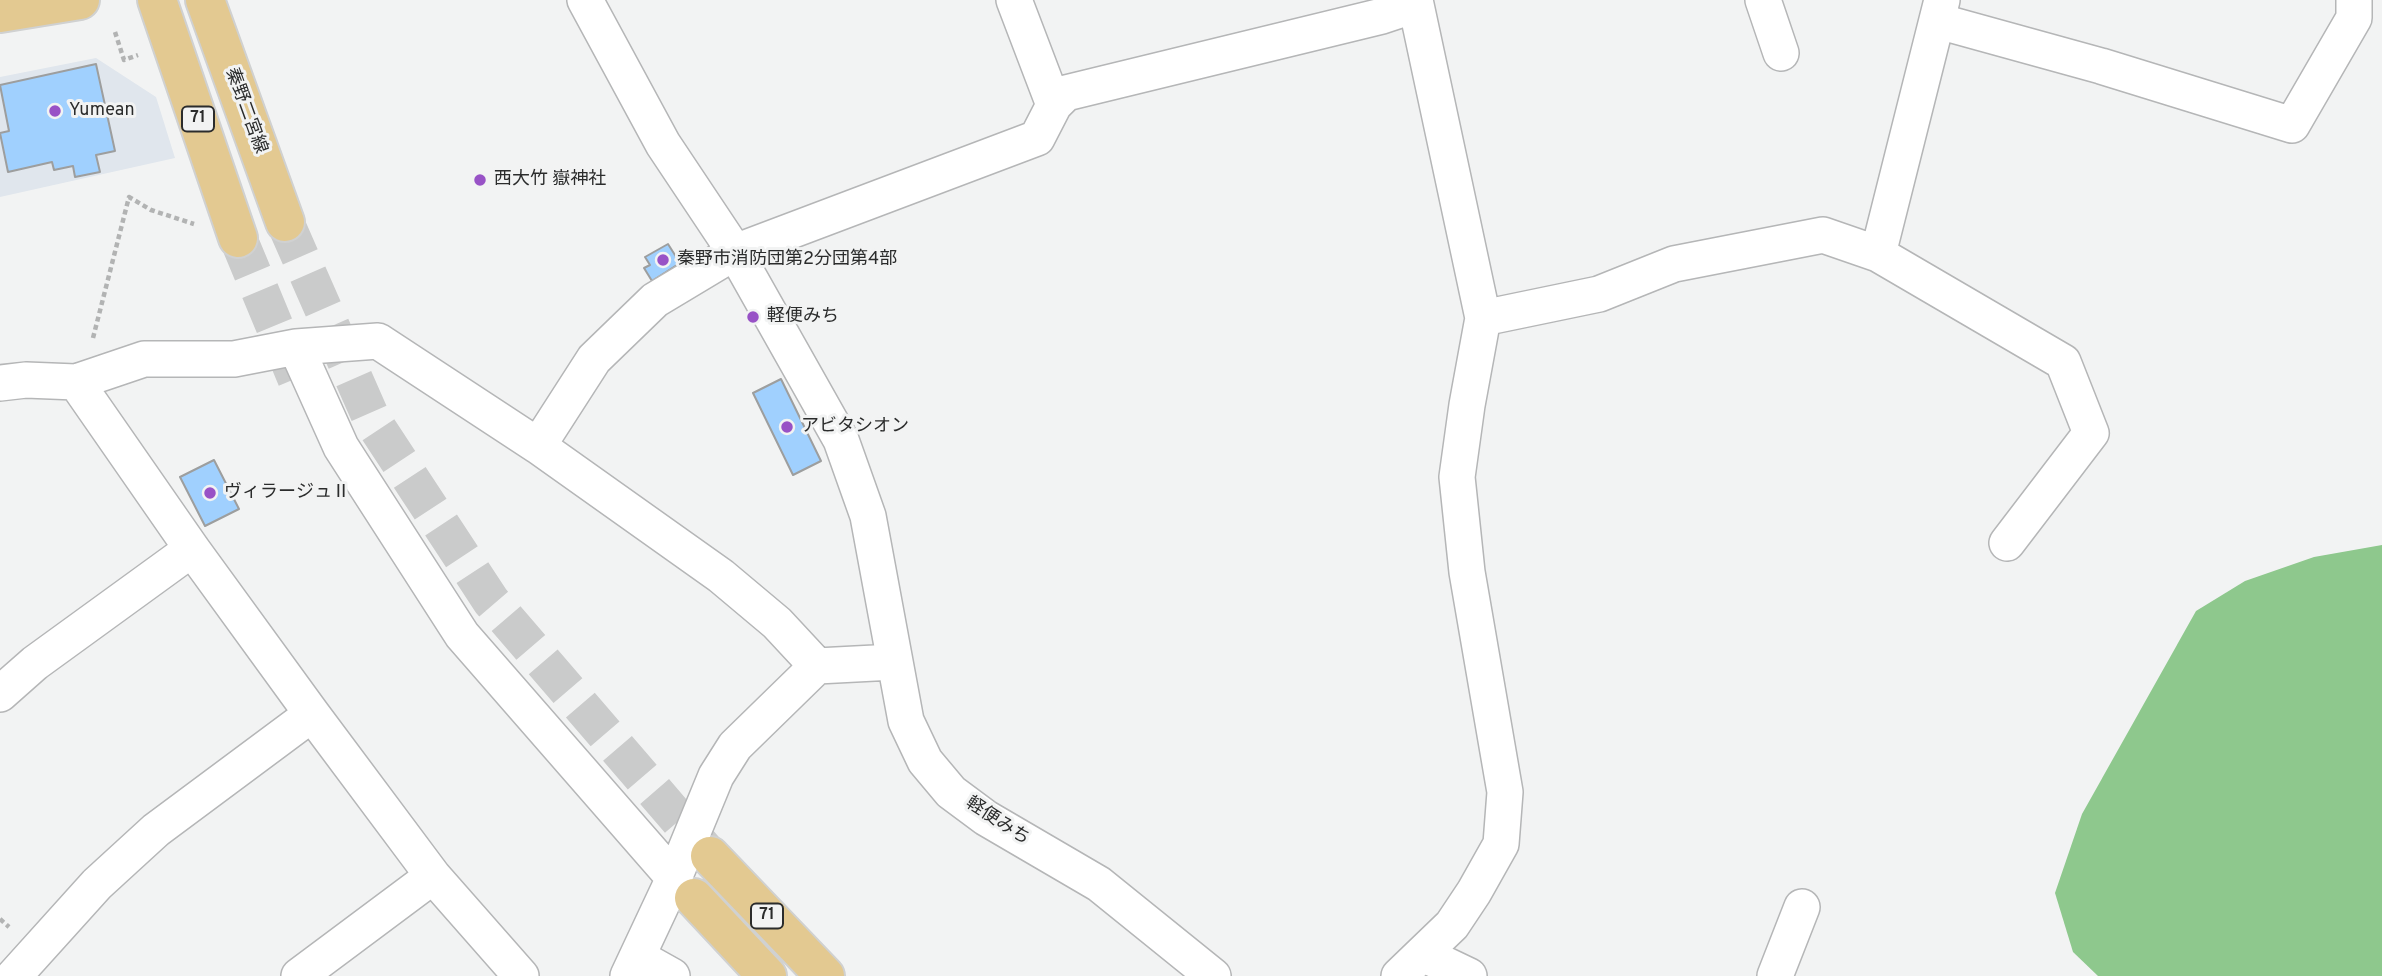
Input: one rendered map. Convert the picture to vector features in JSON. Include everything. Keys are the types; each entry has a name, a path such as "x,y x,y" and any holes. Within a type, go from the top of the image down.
{"main road":[{"path":"0,13 80,0"},
{"name":"71","path":"158,0 238,238"},
{"name":"秦野二宮線","path":"205,0 285,222"},
{"name":"71","path":"710,856 825,976"},
{"name":"71","path":"684,888 767,976"}],"street":[{"name":"軽便みち","path":"585,0 663,144 735,252 841,440 868,516 906,721 925,761 951,792 986,818 1099,884 1213,976"},
{"path":"1014,0 1054,105"},
{"path":"1763,0 1781,53"},
{"path":"1878,254 1940,11 2101,66 2292,125 2354,18 2354,0"},
{"path":"538,446 594,359 655,300 735,252 1037,138 1054,105 1066,93 1382,16 1415,2 1483,318 1457,477 1467,572 1505,792 1501,844 1452,925 1411,965"},
{"path":"1483,318 1600,294 1674,264 1823,235 1878,254 2063,362 2091,433 2007,543"},
{"path":"0,383 26,380 76,382 144,359 234,359 296,347 378,341 538,446 721,576 777,623 817,666"},
{"path":"296,347 341,447 462,635 684,888"},
{"path":"76,382 192,549 433,876 521,976"},
{"path":"0,694 35,663 192,549"},
{"path":"673,976 633,966 684,888 716,776 735,746 817,666 894,662"},
{"path":"14,976 97,884 156,830 312,714"},
{"path":"299,976 433,876"},
{"path":"1774,976 1802,907"},
{"path":"1411,965 1469,976"}],"path":[{"path":"115,32 124,60"},
{"path":"92,342 129,197 151,210 194,224 201,223"}],"shaded area":[{"path":"96,58 156,97 175,158 0,197 0,77"}],"green space":[{"path":"2382,545 2382,976 2098,976 2073,952 2055,893 2082,814 2196,611 2245,581 2314,557"}],"building":[{"name":"Yumean","path":"96,64 115,151 96,155 100,172 75,177 73,166 54,170 52,162 8,172 0,133 9,131 0,85"},
{"name":"秦野市消防団第2分団第4部","path":"668,244 680,263 652,281 644,268 650,265 645,257"},
{"name":"アビタシオン","path":"781,379 821,461 793,475 753,393"},
{"name":"ヴィラージュⅡ","path":"214,460 239,509 205,526 180,477"}],"tunnel":[{"path":"285,222 372,420 491,601 710,856"},
{"path":"238,238 297,380"}],"place":[{"name":"Yumean","path":"55,111"},
{"name":"西大竹 嶽神社","path":"480,180"},
{"name":"秦野市消防団第2分団第4部","path":"663,260"},
{"name":"軽便みち","path":"753,317"},
{"name":"アビタシオン","path":"787,427"},
{"name":"ヴィラージュⅡ","path":"210,493"}]}
